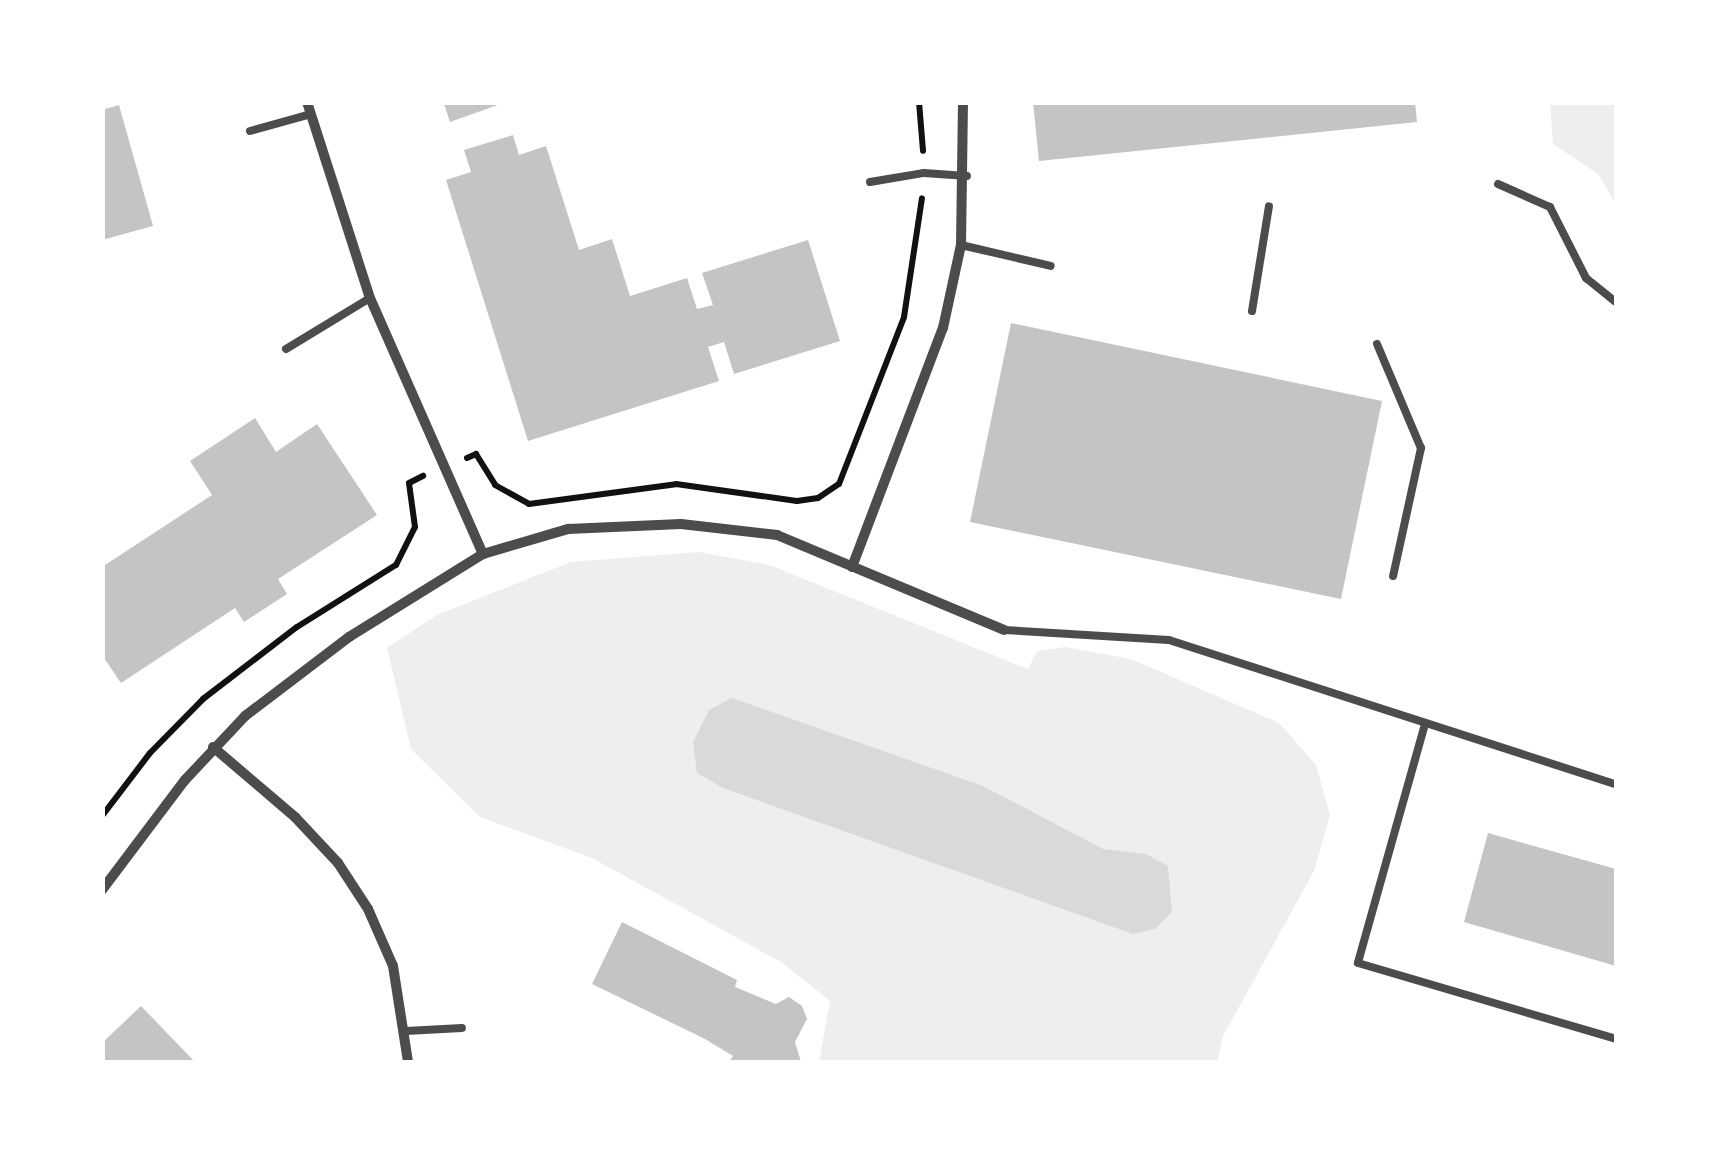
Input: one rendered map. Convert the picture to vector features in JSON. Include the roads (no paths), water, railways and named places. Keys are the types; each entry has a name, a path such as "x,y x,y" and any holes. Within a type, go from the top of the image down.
{"street":[{"path":"852,567 943,328 961,245 967,176 963,102"},
{"path":"309,108 370,298 483,554"},
{"path":"102,890 213,747 349,637 483,554 568,529 681,524 777,535 1004,630"},
{"path":"213,747 338,863 392,966 406,1031 408,1062"}],"lane":[{"path":"250,131 309,108"},
{"path":"870,182 924,173 967,176"},
{"path":"1498,184 1550,208 1586,278 1616,302"},
{"path":"1252,311 1269,206"},
{"path":"961,245 1051,266"},
{"path":"286,348 370,298"},
{"path":"1377,344 1421,448 1393,576"},
{"path":"1004,630 1169,640 1616,784"},
{"path":"1425,724 1358,963 1616,1039"},
{"path":"406,1031 462,1028"}]}
